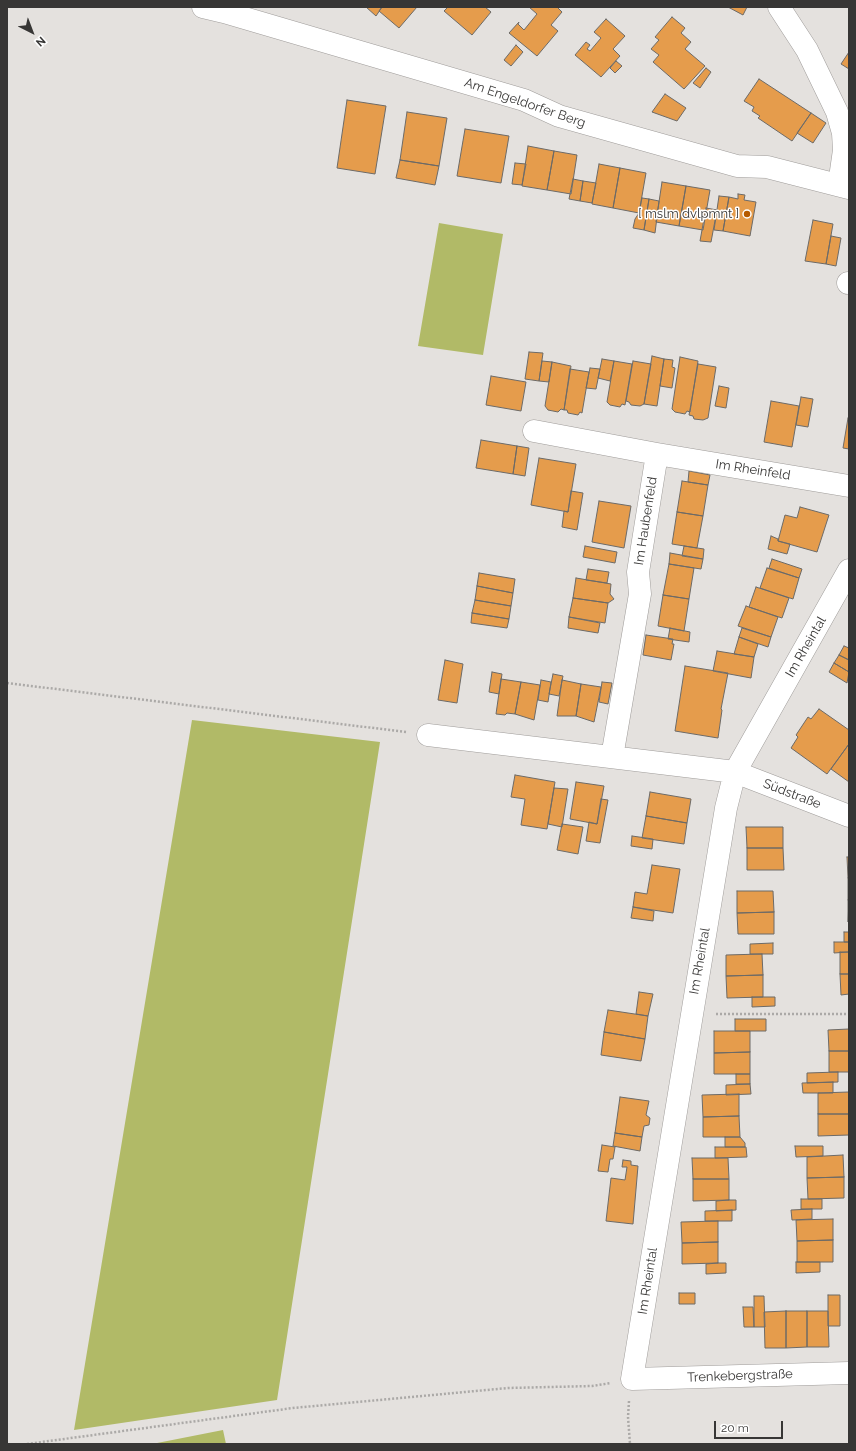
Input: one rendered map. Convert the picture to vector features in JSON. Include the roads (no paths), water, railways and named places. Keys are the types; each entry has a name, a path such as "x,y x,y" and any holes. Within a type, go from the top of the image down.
{"street":[{"name":"Am Engeldorfer Berg","path":"203,7 524,100 559,116 729,164 737,166 767,167 844,186"},
{"path":"779,7 808,50 837,112 844,150 844,186"},
{"path":"534,431 657,454"},
{"name":"Im Rheinfeld","path":"657,454 849,486"},
{"name":"Im Haubenfeld","path":"612,758 640,594 638,572 657,454"},
{"name":"Im Rheintal","path":"632,1379 726,808 735,772 849,570"},
{"path":"428,735 735,772"},
{"name":"Südstraße","path":"735,772 849,816"},
{"name":"Trenkebergstraße","path":"632,1379 849,1373"}],"place":[{"name":"[ mslm dvlpmnt ]","path":"747,214"}]}
